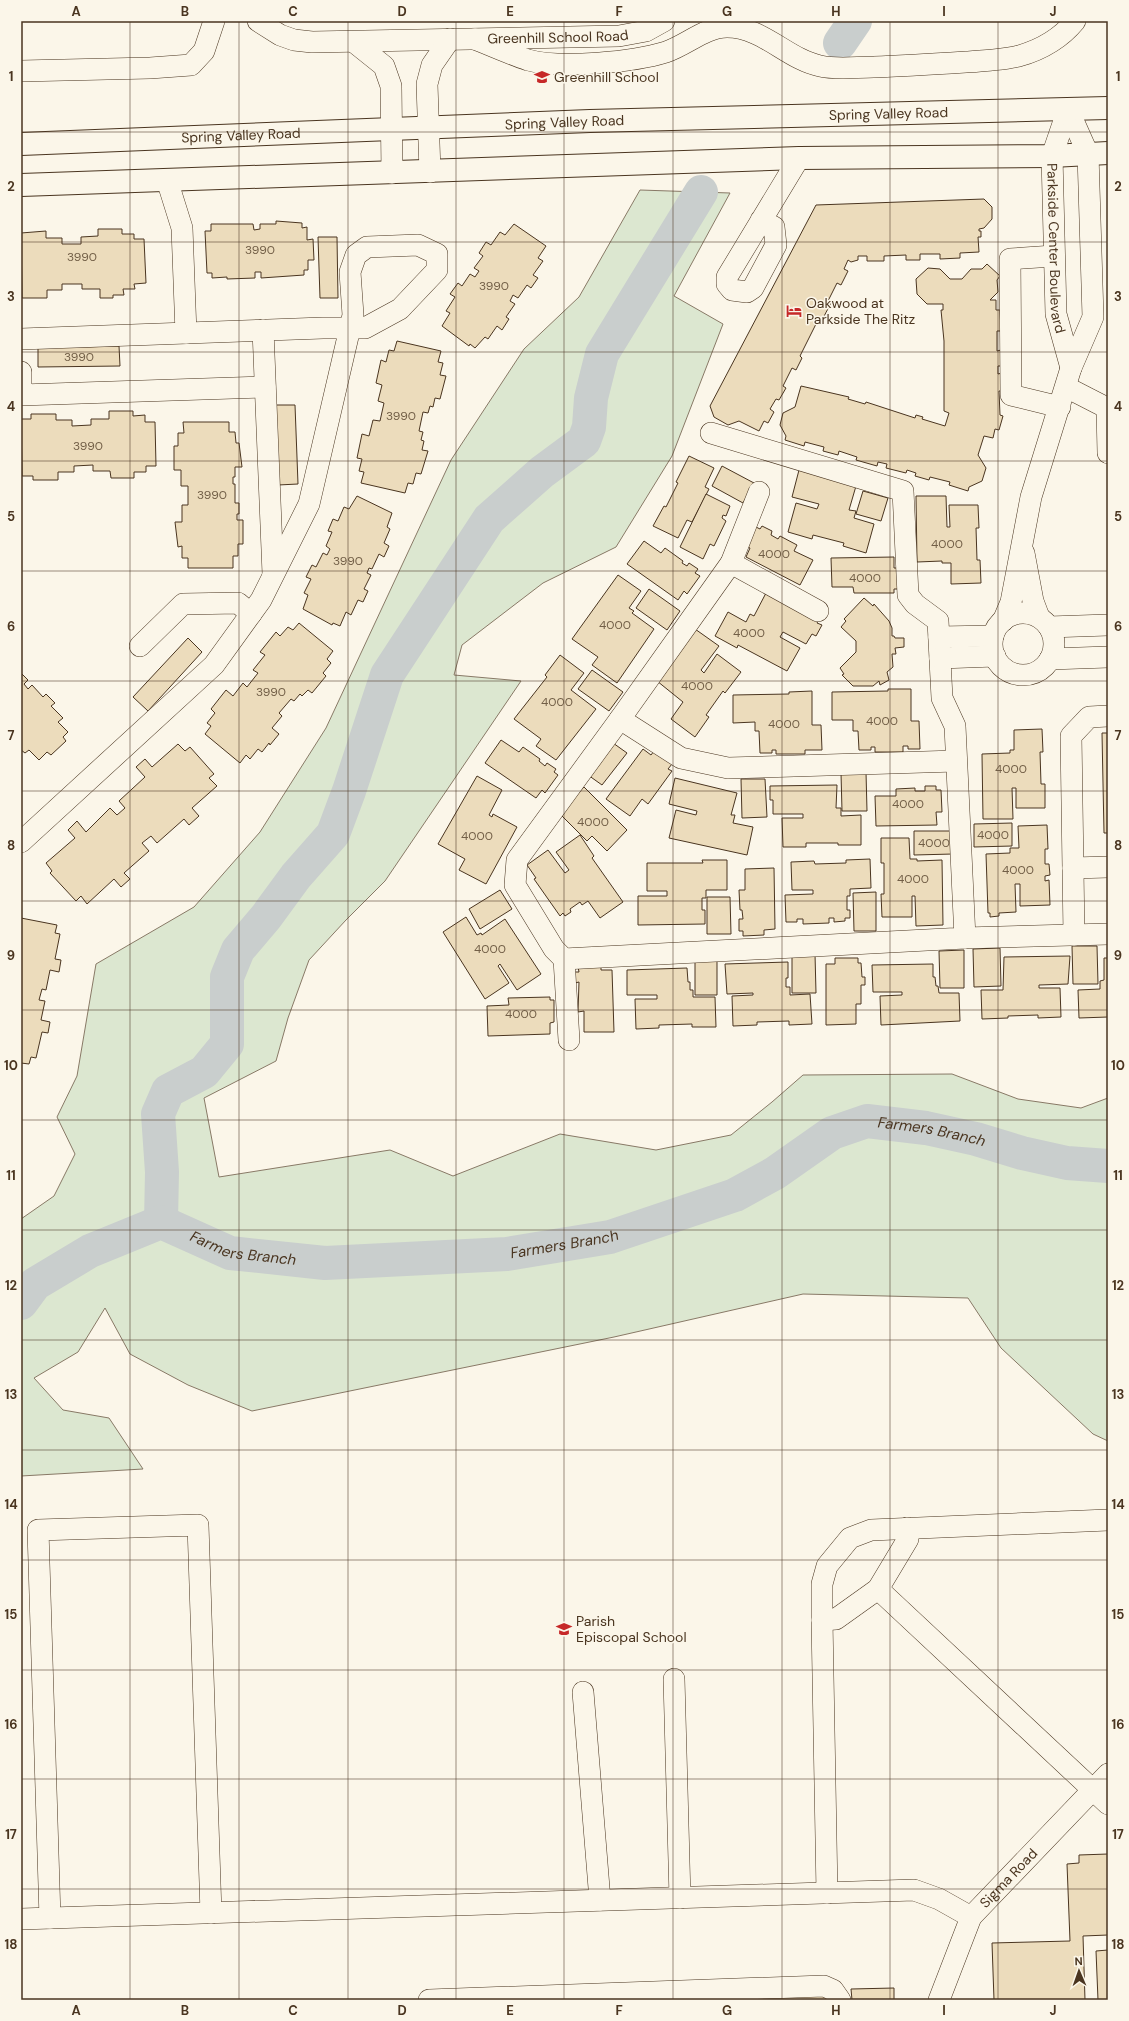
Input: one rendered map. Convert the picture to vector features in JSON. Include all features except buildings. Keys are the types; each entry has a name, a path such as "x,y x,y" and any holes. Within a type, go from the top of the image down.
{"main road":[{"name":"Spring Valley Road","path":"21,144 727,117 1108,108"},
{"path":"21,185 799,158 1052,156 1098,153"}],"street":[{"path":"21,71 150,68 191,65 204,51 214,21"},
{"name":"Greenhill School Road","path":"258,21 273,31 294,40 354,42 619,36 646,30 664,21"},
{"path":"475,39 514,55 542,62 609,62 625,61 676,49 709,31 727,27 751,32 798,58 820,66 843,68 905,66 1018,56 1046,45 1074,21"},
{"path":"430,172 427,84 432,65 450,39"},
{"path":"354,42 384,66 391,86 392,173"},
{"name":"Parkside Center Boulevard","path":"998,628 1011,602 1031,497 1068,378 1100,316 1098,153 1068,109"},
{"name":"Parkside Center Boulevard","path":"1068,109 1052,156 1056,314 1068,378"},
{"path":"761,220 799,158"},
{"path":"167,180 182,228 186,333"},
{"path":"21,339 263,330 350,328 365,328 400,308 437,270 437,254 418,245 367,247 356,255 350,272 352,314 350,328 309,504 262,600 214,665 25,831"},
{"path":"1054,256 1010,259 1012,395 1060,407"},
{"path":"263,330 273,576"},
{"path":"21,372 21,395 265,387"},
{"path":"1068,378 1107,408 1108,453"},
{"path":"711,433 903,491 908,595 915,604 938,621 942,698 955,726 965,938"},
{"path":"569,1040 564,959 554,949 515,885 517,860 731,563 759,492"},
{"name":"Parkside Center Boulevard","path":"1022,546 1033,601 1044,622"},
{"path":"731,563 818,611"},
{"path":"140,646 183,604 238,603 251,614"},
{"path":"939,637 998,628 1019,613 1029,614 1044,622 1108,625"},
{"path":"998,628 992,645 995,656 1000,664 1008,671 1018,675 1029,674 1039,671 1050,659 1055,644 1044,622"},
{"path":"940,658 995,656"},
{"path":"1050,659 1108,657"},
{"path":"1074,935 1071,736 1089,717 1108,716"},
{"path":"620,719 681,758 728,768 956,761"},
{"path":"1073,868 1108,867"},
{"path":"564,959 965,938 1108,934"},
{"path":"827,1893 822,1584 827,1566 850,1538 871,1530 1108,1520"},
{"path":"50,1918 38,1530 46,1529 198,1525 210,1913"},
{"path":"822,1620 836,1619 878,1589 908,1539 907,1528"},
{"path":"878,1589 1092,1791 1108,1804"},
{"path":"674,1679 680,1898"},
{"path":"583,1692 600,1900"},
{"name":"Sigma Road","path":"939,2000 971,1917 1108,1774"},
{"path":"21,1919 914,1890 939,1899 971,1917"},
{"path":"429,2000 824,1986 833,1990 840,2000"}],"green space":[{"path":"640,190 730,193 674,296 723,324 672,456 616,547 543,583 462,645 454,675 521,681 385,881 309,960 288,1018 276,1061 204,1098 219,1177 390,1150 453,1176 560,1134 656,1150 731,1135 803,1075 952,1074 1018,1099 1081,1108 1108,1098 1108,1441 1093,1434 1001,1348 968,1298 803,1294 614,1337 252,1411 188,1385 130,1354 105,1308 78,1352 34,1378 63,1410 109,1418 143,1469 21,1476 21,1219 54,1196 75,1154 57,1117 77,1076 96,964 194,907 260,832 326,728 451,460 524,349 579,297"}],"waterway":[{"path":"840,43 855,21"},
{"path":"161,1222 162,1172 158,1114 168,1091 204,1072 227,1044 227,977 238,950 266,917 296,876 333,834 349,791 387,675 489,519 542,472 584,441 589,427 591,398 602,354 701,192"},
{"name":"Farmers Branch","path":"21,1303 35,1284 90,1251 161,1222 230,1253 325,1263 507,1254 610,1237 735,1195 775,1173 832,1133 867,1121 926,1128 976,1139 1022,1153 1067,1163 1108,1166"}],"place":[{"name":"Greenhill School","path":"542,77"},
{"name":"Oakwood at Parkside The Ritz","path":"794,311"},
{"name":"Parish Episcopal School","path":"564,1629"}]}
